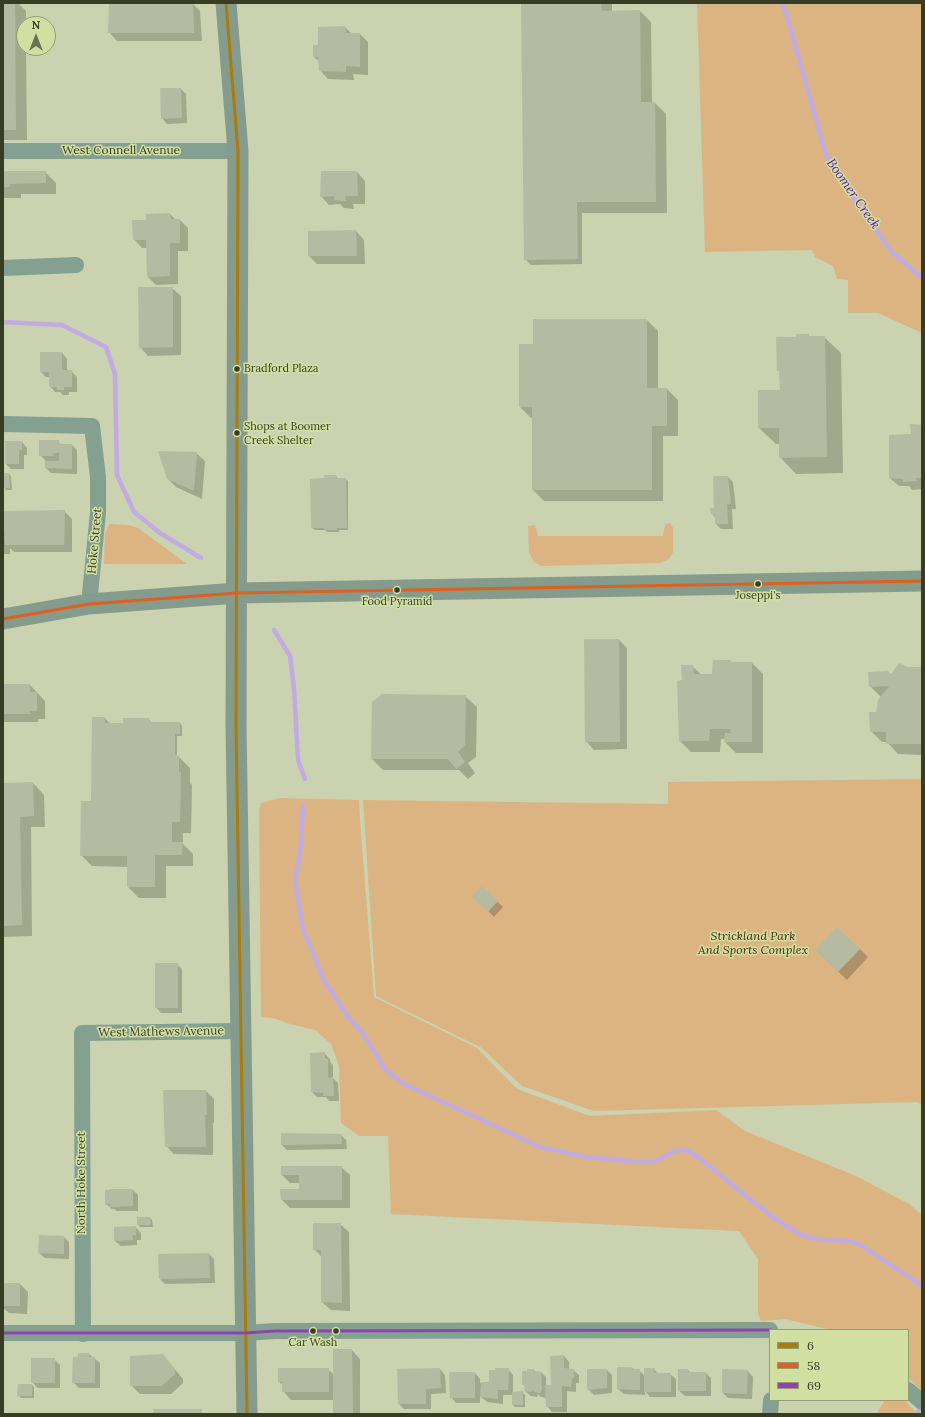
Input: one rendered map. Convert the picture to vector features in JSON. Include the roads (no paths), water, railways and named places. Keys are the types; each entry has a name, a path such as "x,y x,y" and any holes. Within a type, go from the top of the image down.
{"main road":[{"path":"226,3 238,151 236,725 247,1414"},
{"path":"3,618 89,604 237,593 922,581"}],"street":[{"name":"West Connell Avenue","path":"3,151 238,151"},
{"path":"3,268 76,265"},
{"name":"Hoke Street","path":"3,424 92,426 98,477 98,513 89,604"},
{"name":"West Mathews Avenue","path":"82,1033 241,1031"},
{"name":"North Hoke Street","path":"82,1033 82,1334"},
{"path":"3,1334 245,1333 275,1331 769,1330"},
{"path":"909,1391 922,1402"},
{"path":"770,1414 771,1401"}],"waterway":[{"name":"Boomer Creek","path":"782,3 826,155 858,205 892,252 922,278"},
{"path":"3,322 62,325 106,347 115,374 117,475 134,512 160,533 201,558"},
{"path":"274,630 290,656 294,688 298,760 305,779"},
{"path":"303,805 301,845 295,881 303,929 324,980 348,1017 364,1035 385,1069 402,1083 540,1147 585,1157 641,1162 653,1162 674,1151 686,1150 698,1157 771,1216 799,1234 815,1239 850,1241 862,1246 922,1286"},
{"path":"916,1414 922,1406"}],"place":[{"name":"Bradford Plaza","path":"237,369"},
{"name":"Shops at Boomer Creek Shelter","path":"237,433"},
{"name":"Joseppi's","path":"758,584"},
{"name":"Food Pyramid","path":"397,590"},
{"name":"Car Wash","path":"313,1331"}],"park label":[{"name":"Strickland Park And Sports Complex","path":"753,944"}]}
